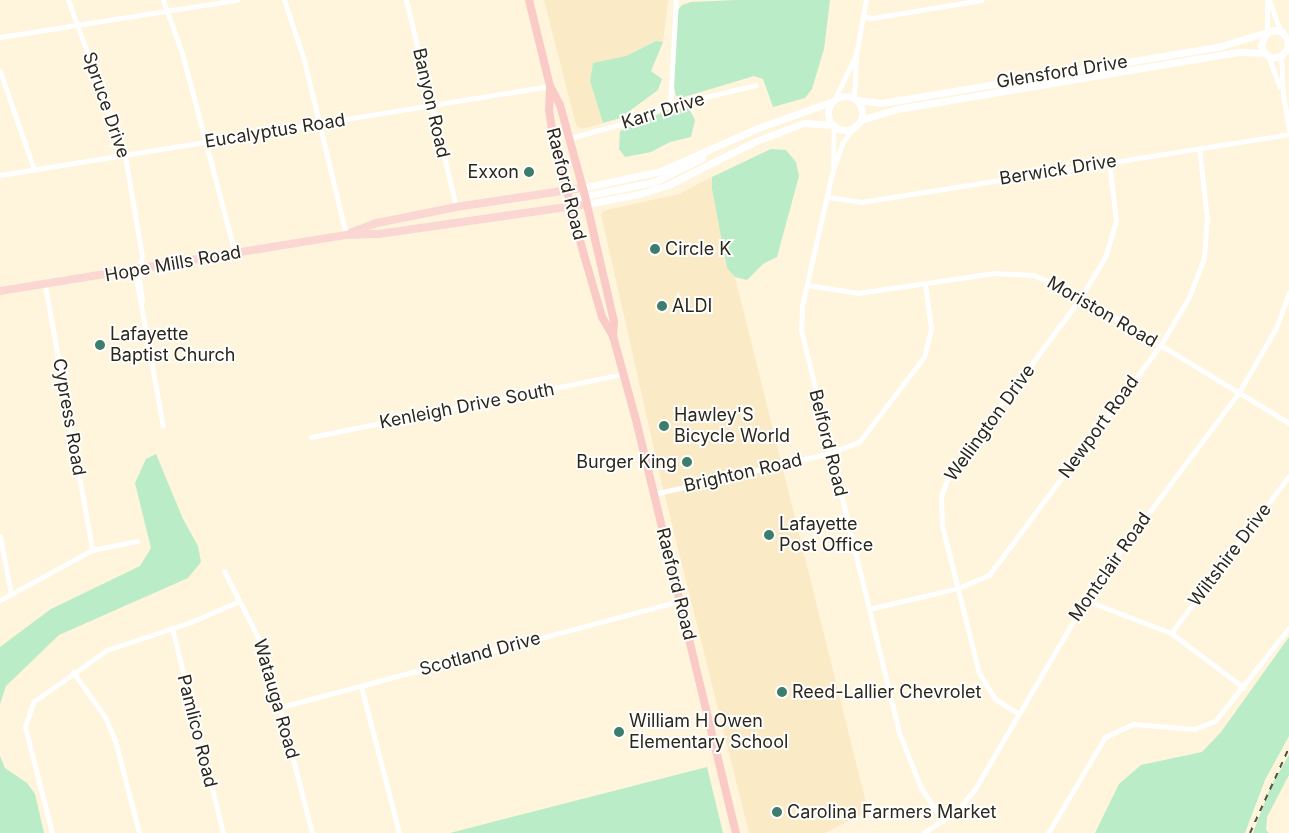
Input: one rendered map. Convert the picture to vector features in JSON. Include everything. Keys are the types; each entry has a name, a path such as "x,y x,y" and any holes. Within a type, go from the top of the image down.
{"highway":[{"name":"Raeford Road","path":"529,0 550,86 570,138 614,322 613,336"},
{"name":"Raeford Road","path":"550,86 551,121 567,190 602,317 613,336 623,374 736,833"}],"main road":[{"path":"1284,32 1288,44 1285,54 1266,55 1261,45 1266,33 1284,32"},
{"name":"Glensford Drive","path":"855,99 882,102 1221,46 1266,33"},
{"name":"Glensford Drive","path":"861,120 897,109 1240,52 1266,55"},
{"path":"846,95 855,99 862,110 861,120 853,128 842,130 833,125 804,123 756,141 668,185 638,194 585,200 654,182 688,167 722,146 758,128 846,95"},
{"path":"833,100 828,114 833,125"},
{"path":"582,188 645,176 722,146"},
{"name":"Hope Mills Road","path":"346,235 377,223 456,207 582,188"},
{"name":"Hope Mills Road","path":"0,291 346,235 379,234 571,206 585,200"}],"street":[{"name":"Spruce Drive","path":"68,0 125,156 142,257 138,270"},
{"path":"163,0 182,53 235,254"},
{"path":"0,37 237,0"},
{"path":"284,0 304,60 346,235"},
{"name":"Banyon Road","path":"406,0 456,207"},
{"path":"670,106 676,0"},
{"path":"855,99 856,55 866,0"},
{"path":"863,16 872,18 954,2 982,0"},
{"path":"1268,0 1284,32"},
{"path":"1266,33 1268,0"},
{"path":"1285,54 1283,95 1289,129"},
{"path":"833,100 845,83 856,55"},
{"path":"1266,55 1283,95"},
{"path":"0,72 34,170"},
{"name":"Karr Drive","path":"570,138 621,124 670,106 756,85"},
{"name":"Eucalyptus Road","path":"0,175 433,107 550,86"},
{"name":"Belford Road","path":"832,173 833,125"},
{"name":"Belford Road","path":"853,128 842,144 832,173 807,285 801,330 868,609 906,753 921,788 943,821"},
{"name":"Berwick Drive","path":"826,198 861,202 1289,134"},
{"name":"Newport Road","path":"868,609 958,588 983,579 994,570 1160,346 1189,297 1204,258 1207,219 1199,148"},
{"name":"Wellington Drive","path":"1019,714 994,699 982,680 940,515 946,482 1081,297 1105,257 1114,234 1116,213 1109,162"},
{"path":"138,270 163,426"},
{"name":"Moriston Road","path":"807,285 858,293 1016,272 1048,279 1289,423"},
{"name":"Brighton Road","path":"654,494 850,448 862,439 924,357 930,328 925,284"},
{"name":"Cypress Road","path":"45,285 92,550"},
{"name":"Montclair Road","path":"923,833 959,809 976,787 1085,600 1238,392 1276,328 1289,292"},
{"name":"Kenleigh Drive South","path":"311,437 623,374"},
{"name":"Wiltshire Drive","path":"1171,633 1289,476"},
{"path":"0,536 11,594"},
{"path":"0,600 92,550 137,541"},
{"name":"Watauga Road","path":"224,571 259,637 281,707 312,833"},
{"path":"1085,600 1171,633 1244,688"},
{"path":"52,833 26,720 29,707 38,696 107,650 172,628 239,601"},
{"name":"Scotland Drive","path":"281,707 679,601"},
{"name":"Pamlico Road","path":"172,628 223,833"},
{"path":"1048,833 1100,743 1111,733 1140,724 1186,730 1201,728 1218,719 1289,628"},
{"path":"73,672 105,717 116,740 139,833"},
{"path":"361,686 399,833"}],"shaded area":[{"path":"544,0 668,0 663,42 656,41 626,56 593,64 590,81 603,123 582,129 576,125"},
{"path":"712,177 712,189 727,268 735,277 868,811 825,833 749,833 661,480 601,214 607,210 679,194"}],"green space":[{"path":"830,0 824,49 812,89 805,98 773,107 763,79 754,76 684,97 676,96 673,82 678,10 682,5 691,2"},
{"path":"656,41 663,42 651,71 662,79 658,90 620,118 603,123 590,81 593,63 626,56"},
{"path":"689,108 695,120 691,137 670,142 651,152 625,157 619,149 620,131 668,110"},
{"path":"771,149 786,150 796,162 799,176 777,257 763,264 747,280 735,277 727,268 712,189 712,177"},
{"path":"156,454 183,519 198,546 201,562 188,578 59,635 6,686 0,704 0,647 51,609 140,566 151,548 135,483 146,459"},
{"path":"1289,637 1289,736 1265,780 1245,833 1095,833 1119,784 1141,765 1202,752 1221,732"},
{"path":"1289,755 1289,775 1267,817 1266,830 1269,833 1253,833 1270,788"},
{"path":"0,756 5,768 27,783 35,794 44,833 0,833"},
{"path":"707,767 723,833 450,833"}],"railway":[{"path":"1250,833 1289,748"}],"place":[{"name":"Exxon","path":"529,172"},
{"name":"Circle K","path":"655,249"},
{"name":"ALDI","path":"662,306"},
{"name":"Lafayette Baptist Church","path":"100,345"},
{"name":"Hawley'S Bicycle World","path":"664,426"},
{"name":"Burger King","path":"687,462"},
{"name":"Lafayette Post Office","path":"769,535"},
{"name":"Reed-Lallier Chevrolet","path":"782,692"},
{"name":"William H Owen Elementary School","path":"619,732"},
{"name":"Carolina Farmers Market","path":"777,812"}]}
